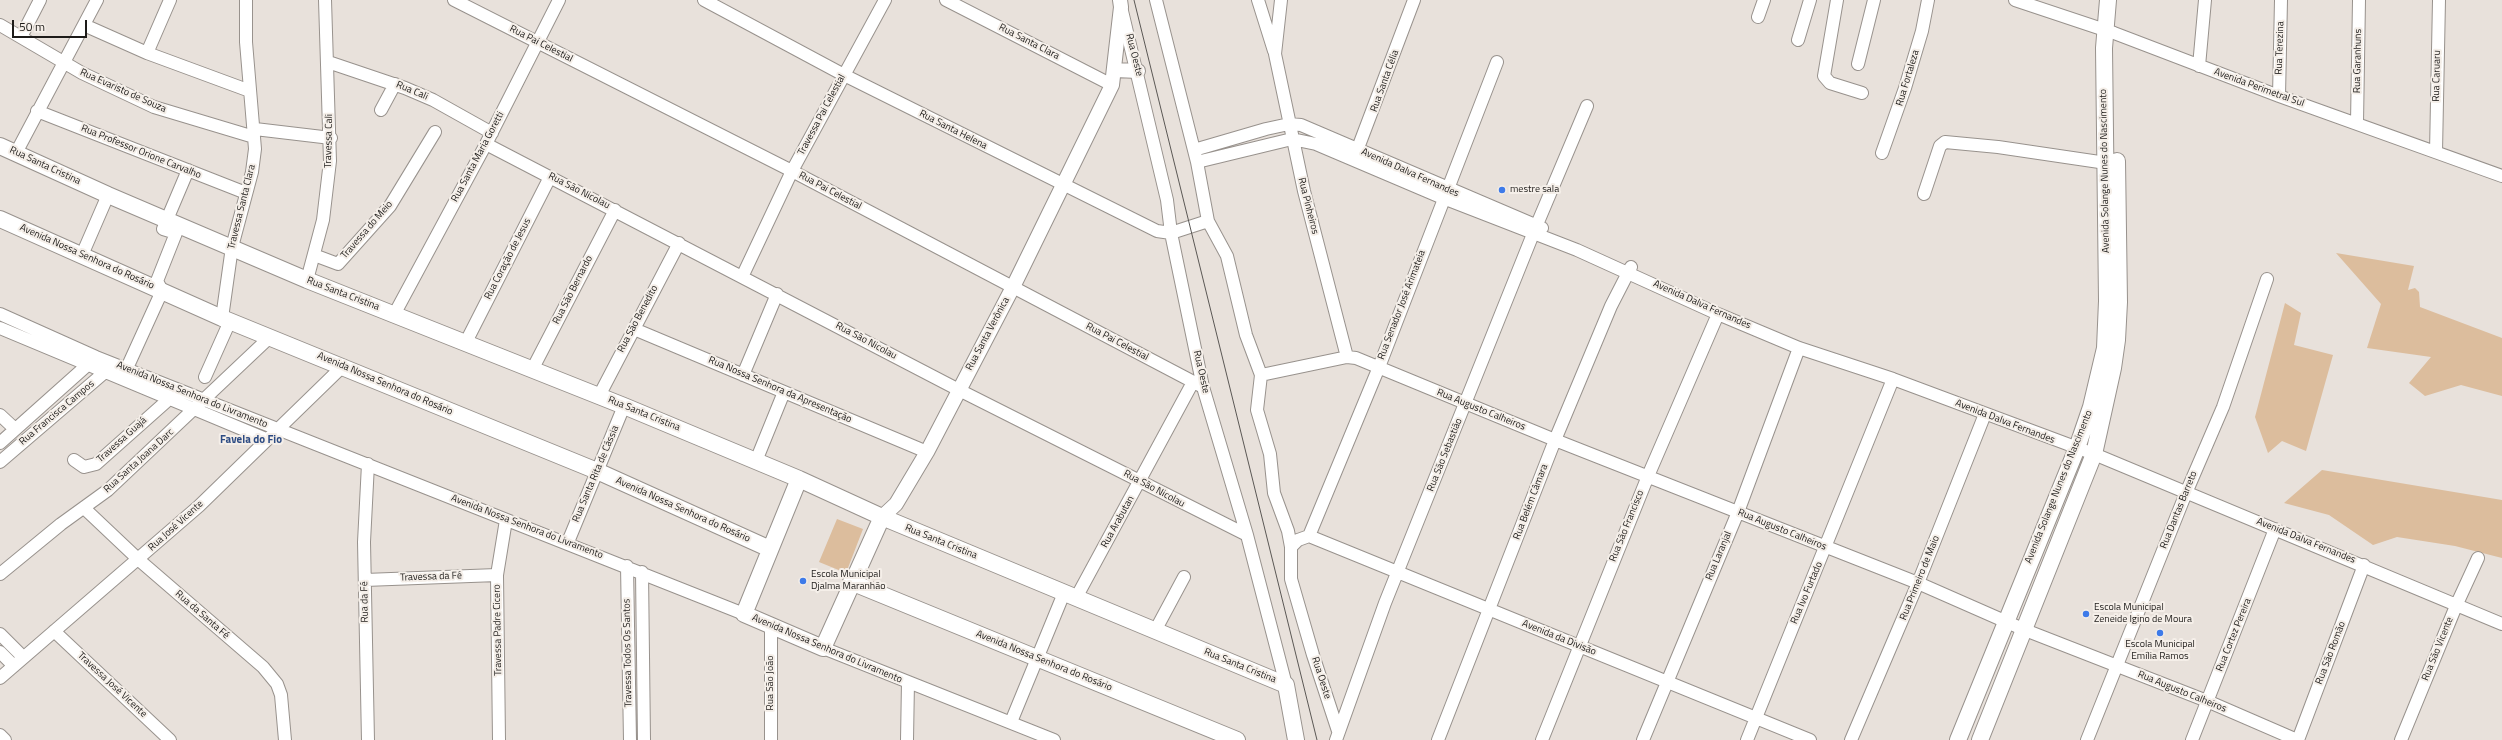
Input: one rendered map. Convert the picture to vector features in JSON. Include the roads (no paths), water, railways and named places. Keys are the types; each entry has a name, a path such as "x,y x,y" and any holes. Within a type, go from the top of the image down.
{"main road":[{"name":"Avenida Solange Nunes do Nascimento","path":"1980,740 2094,454 2113,368 2117,332 2108,0"},
{"name":"Rua Santa Cristina","path":"0,146 108,195 307,280 624,406 799,479 882,517 1286,685"},
{"name":"Avenida Solange Nunes do Nascimento","path":"1958,740 2005,621 2077,448 2091,407 2105,348 2112,164"},
{"name":"Avenida Nossa Senhora do Rosário","path":"0,219 226,319 597,471 770,548"},
{"path":"744,614 799,479"},
{"name":"Rua Santa Verônica","path":"823,648 851,582 882,517"},
{"name":"Avenida Nossa Senhora do Rosário","path":"851,582 1237,740"},
{"name":"Avenida Nossa Senhora do Livramento","path":"744,614 823,648"},
{"name":"Rua Oeste","path":"1286,685 1296,740"}],"street":[{"path":"21,37 40,0"},
{"path":"16,152 97,0"},
{"path":"147,53 170,0"},
{"name":"Travessa Santa Clara","path":"205,377 226,319 232,247 252,172 256,149 246,42 246,0"},
{"name":"Travessa Cali","path":"307,280 314,255 327,190 331,138 325,0"},
{"name":"Rua Pai Celestial","path":"454,0 792,171 1198,384"},
{"name":"Rua Santa Maria Goretti","path":"395,314 489,138 559,0"},
{"name":"Rua Santa Helena","path":"704,0 844,75 1062,184 1157,231 1171,233"},
{"name":"Travessa Pai Celestial","path":"742,276 792,171 885,0"},
{"name":"Rua Santa Clara","path":"946,0 1112,85"},
{"name":"Rua Oeste","path":"1156,0 1197,162 1208,220 1227,256 1239,310 1261,375 1257,404 1258,418 1270,454 1274,494 1288,530 1299,541 1291,579 1337,736"},
{"name":"Rua Pinheiros","path":"1258,0 1275,54 1292,139 1347,357"},
{"name":"Rua Pinheiros","path":"1275,54 1281,0"},
{"name":"Rua Santa Célia","path":"1356,155 1414,0"},
{"path":"1758,17 1764,0"},
{"path":"1798,40 1810,0"},
{"path":"1837,0 1824,76 1830,83 1862,93"},
{"path":"1858,64 1874,0"},
{"name":"Rua Fortaleza","path":"1882,154 1907,82 1928,0"},
{"name":"Avenida Perimetral Sul","path":"2016,0 2109,31 2279,96 2502,176"},
{"path":"2199,66 2205,0"},
{"name":"Rua Terezina","path":"2279,96 2282,0"},
{"name":"Rua Garanhuns","path":"2357,123 2359,0"},
{"name":"Rua Caruaru","path":"2436,152 2439,0"},
{"name":"Rua Santa Verônica","path":"882,517 896,504 927,452 1013,287 1062,184 1112,85 1115,70 1121,4"},
{"name":"Rua Oeste","path":"1121,4 1138,71 1167,200 1171,233 1198,384 1247,535 1286,685"},
{"name":"Rua Evaristo de Souza","path":"0,25 82,73 154,107 254,133 331,138"},
{"path":"84,25 147,53 250,91"},
{"name":"Rua Cali","path":"328,62 395,84 433,100 489,138"},
{"name":"Rua Senador José Arimateia","path":"1299,541 1379,367 1444,193 1497,62"},
{"path":"1115,70 1138,71"},
{"path":"381,110 395,84"},
{"name":"Rua São Sebastião","path":"1337,736 1397,573 1534,230 1587,106"},
{"name":"Rua Professor Orione Carvalho","path":"37,111 246,193"},
{"name":"Avenida Dalva Fernandes","path":"1194,150 1289,124 1313,129 1356,155 1534,230 1577,250 1629,269 1640,277 1718,314 1799,348 1893,379 2094,454 2364,565 2456,606 2502,624"},
{"name":"Travessa do Meio","path":"314,255 338,264 390,206 435,132"},
{"name":"Rua São Nicolau","path":"489,138 550,176 959,390 1247,535"},
{"name":"Avenida Dalva Fernandes","path":"1197,162 1292,139 1356,155"},
{"path":"1924,194 1940,146 1945,142 1998,147 2112,164"},
{"path":"127,368 162,291 157,280 176,233 163,229 188,170"},
{"name":"Rua Coração de Jesus","path":"466,342 550,176"},
{"path":"82,255 108,195"},
{"name":"Rua São Bernardo","path":"532,370 615,210"},
{"path":"1171,233 1208,220"},
{"name":"Rua São Benedito","path":"599,396 678,243"},
{"name":"Rua Belém Câmara","path":"1438,740 1555,440 1629,269"},
{"name":"Rua Dantas Barreto","path":"2087,740 2186,493 2223,407 2267,279"},
{"path":"743,375 777,294"},
{"name":"Avenida Nossa Senhora do Livramento","path":"0,314 92,361"},
{"name":"Rua São Francisco","path":"1542,740 1578,645 1648,476 1718,314"},
{"name":"Avenida Nossa Senhora do Livramento","path":"0,328 110,368 168,400 266,439"},
{"name":"Rua Nossa Senhora da Apresentação","path":"634,328 927,452"},
{"name":"Rua Santa Joana Darc","path":"0,574 134,468 270,337"},
{"name":"Rua Laranjal","path":"1643,740 1738,512 1799,348"},
{"name":"Rua Augusto Calheiros","path":"1261,375 1347,357 1379,367 1555,440 1918,584 2025,630 2207,701 2298,740"},
{"name":"Rua Francisca Campos","path":"0,442 92,361"},
{"name":"Rua José Vicente","path":"0,678 199,506 277,428 343,366"},
{"name":"Avenida Nossa Senhora do Livramento","path":"110,368 127,368 506,520 568,542 744,614"},
{"name":"Rua Francisca Campos","path":"0,462 110,368"},
{"name":"Rua Ivo Furtado","path":"1747,740 1826,548 1893,379"},
{"name":"Rua Arabutan","path":"1011,722 1036,658 1070,595 1198,384"},
{"path":"756,461 784,392"},
{"name":"Travessa Guajá","path":"74,460 84,467 96,464 168,400"},
{"name":"Rua Santa Rita de Cássia","path":"568,542 624,406"},
{"name":"Rua Primeiro de Maio","path":"1851,740 1918,584 1985,414"},
{"path":"0,415 15,429"},
{"name":"Rua da Fé","path":"368,464 364,523 368,740"},
{"name":"Rua da Santa Fé","path":"84,508 138,560 271,676 281,695 285,740"},
{"name":"Travessa Padre Cicero","path":"499,740 497,575 506,520"},
{"name":"Rua Cortez Pereira","path":"2192,740 2275,529"},
{"name":"Avenida da Divisão","path":"1299,541 1397,573 1810,740"},
{"name":"Rua São Vicente","path":"2401,740 2456,606 2478,558"},
{"name":"Rua São Romão","path":"2298,740 2364,565"},
{"name":"Travessa Todos Os Santos","path":"627,566 630,740"},
{"name":"Travessa Todos Os Santos","path":"642,572 644,740"},
{"name":"Travessa da Fé","path":"365,580 497,575"},
{"path":"1155,631 1184,577"},
{"name":"Rua São João","path":"771,626 771,740"},
{"name":"Travessa José Vicente","path":"54,631 170,740"},
{"path":"0,634 18,662"},
{"name":"Avenida Nossa Senhora do Livramento","path":"823,648 1011,722 1041,737 1054,740"},
{"path":"0,652 18,662"},
{"path":"907,740 908,682"},
{"path":"0,735 5,740"}],"tram line":[{"path":"1134,0 1317,740"}],"place":[{"name":"mestre sala","path":"1502,190"},
{"name":"Escola Municipal Djalma Maranhão","path":"803,581"},
{"name":"Escola Municipal Zeneide Igino de Moura","path":"2086,614"},
{"name":"Escola Municipal Emília Ramos","path":"2160,633"}],"district":[{"name":"Favela do Fio","path":"251,440"}]}
